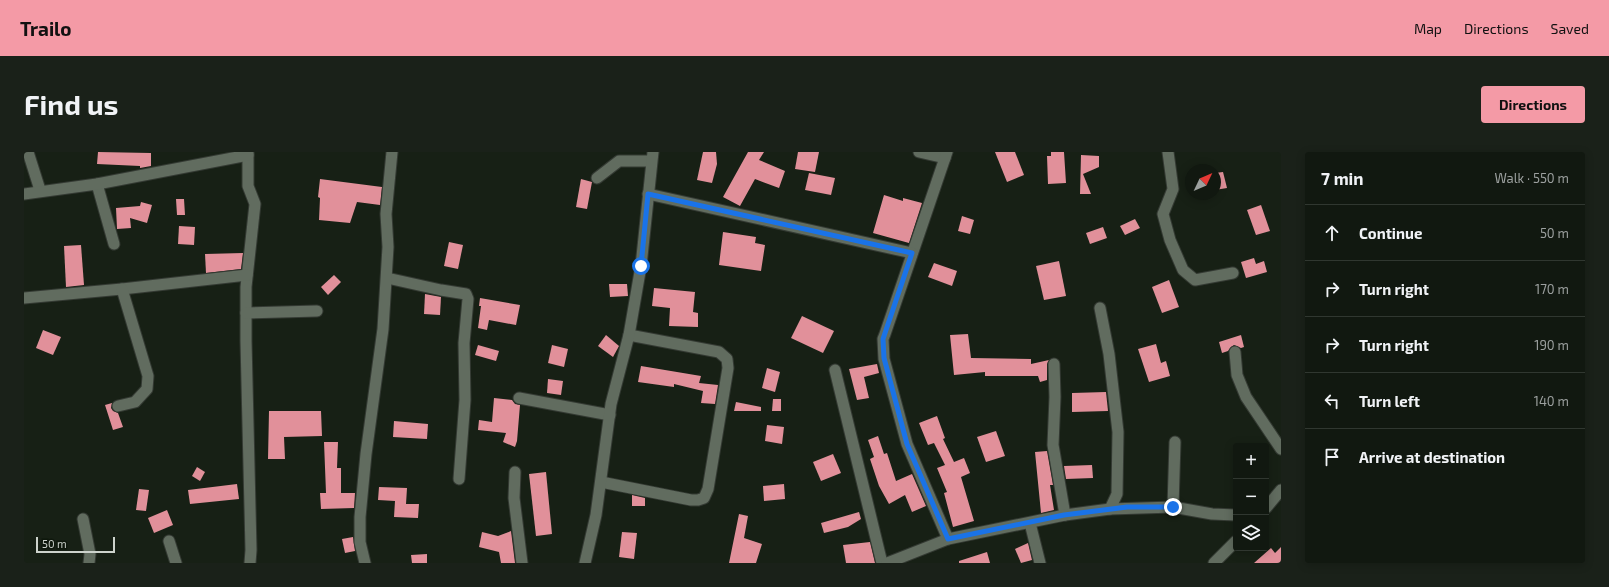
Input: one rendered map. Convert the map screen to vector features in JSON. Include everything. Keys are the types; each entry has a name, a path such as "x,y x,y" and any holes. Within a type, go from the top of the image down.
{"street":[{"path":"28,152 40,190"},
{"path":"365,563 360,542 360,518 366,454 381,354 388,247 386,214 392,152"},
{"path":"919,152 946,155 883,339 884,358 907,444 948,539"},
{"path":"1166,152 1173,189 1163,214 1170,240 1183,270 1195,280 1201,281 1233,273"},
{"path":"24,194 40,190 97,184 248,154 248,186 255,204 255,211 251,225 246,313 251,550 250,563"},
{"path":"585,563 601,482 610,415 628,335 641,266 652,156 619,161 597,178"},
{"path":"97,184 114,244"},
{"path":"648,194 912,253"},
{"path":"24,298 247,275"},
{"path":"386,278 441,290 459,292 466,294 468,298 464,343 465,400 459,479"},
{"path":"118,406 135,402 147,389 148,376 122,289"},
{"path":"1100,308 1114,388 1118,432 1117,494 1110,509"},
{"path":"246,313 317,311"},
{"path":"601,482 691,500 704,498 708,489 728,368 727,359 719,352 628,335"},
{"path":"1235,352 1237,376 1246,397 1280,446"},
{"path":"1054,364 1055,397 1053,445 1064,515"},
{"path":"835,370 882,563"},
{"path":"519,398 610,415"},
{"path":"1173,507 1175,442"},
{"path":"515,472 514,498 522,563"},
{"path":"1269,505 1281,490"},
{"path":"1117,494 1127,507"},
{"path":"887,563 948,539 1064,515 1127,507 1173,507 1212,514 1233,515"},
{"path":"83,519 90,554 89,563"},
{"path":"1030,523 1040,563"},
{"path":"169,541 176,563"},
{"path":"1214,563 1233,544"}],"building":[{"path":"98,152 151,153 151,166 140,168 140,166 97,164"},
{"path":"703,152 716,152 717,164 712,183 697,180"},
{"path":"748,152 764,152 759,160 785,171 779,188 755,179 740,206 723,197"},
{"path":"798,152 819,152 815,172 795,169"},
{"path":"995,152 1015,152 1024,175 1007,182"},
{"path":"1051,152 1064,152 1066,183 1048,184 1047,156 1051,156"},
{"path":"1081,155 1099,156 1099,167 1083,174 1091,194 1080,194"},
{"path":"1221,172 1223,172 1227,188 1221,189"},
{"path":"809,173 835,178 831,195 805,190"},
{"path":"320,179 382,187 380,205 357,202 350,223 319,220 320,198 318,197"},
{"path":"581,179 592,182 587,209 576,207"},
{"path":"884,195 903,201 903,198 922,203 909,243 873,233"},
{"path":"176,199 184,199 185,215 177,215"},
{"path":"141,202 152,205 147,223 130,218 131,228 117,229 116,208 140,206"},
{"path":"1261,205 1270,231 1256,235 1247,210"},
{"path":"962,216 974,220 970,234 958,231"},
{"path":"1135,219 1140,228 1125,235 1120,226"},
{"path":"179,226 195,227 194,245 178,244"},
{"path":"1103,227 1107,238 1090,244 1086,233"},
{"path":"723,232 756,237 755,243 765,245 761,271 719,265"},
{"path":"449,242 463,245 458,269 444,266"},
{"path":"81,245 84,285 66,287 64,246"},
{"path":"243,253 241,269 206,273 205,254"},
{"path":"1254,258 1256,264 1264,261 1267,272 1246,278 1241,262"},
{"path":"1059,261 1066,296 1044,300 1036,266"},
{"path":"934,263 957,271 952,286 928,277"},
{"path":"334,275 341,282 328,295 321,287"},
{"path":"1169,280 1179,307 1162,313 1152,287"},
{"path":"609,284 627,284 628,296 610,297"},
{"path":"654,288 695,292 693,312 698,313 698,327 669,326 670,308 652,306"},
{"path":"425,294 441,297 440,315 424,314"},
{"path":"480,298 520,305 516,325 489,320 487,330 478,328 481,306 479,306"},
{"path":"802,316 834,331 823,353 791,338"},
{"path":"43,330 61,337 53,355 36,348"},
{"path":"968,334 971,358 1031,359 1031,364 1049,360 1047,364 1047,380 1040,382 1038,376 985,376 985,372 954,375 950,335"},
{"path":"606,335 619,346 613,357 598,346"},
{"path":"1241,335 1244,347 1241,348 1234,345 1228,351 1222,353 1219,342"},
{"path":"1156,344 1161,363 1166,361 1170,376 1149,382 1138,349"},
{"path":"478,345 499,351 496,361 475,355"},
{"path":"552,345 568,349 564,367 548,363"},
{"path":"877,364 879,373 864,377 869,398 857,400 849,369"},
{"path":"641,366 701,376 699,383 718,385 715,404 701,403 703,391 674,384 674,387 638,382"},
{"path":"767,368 780,372 775,392 762,388"},
{"path":"548,379 563,381 561,395 547,393"},
{"path":"1106,392 1108,411 1072,412 1072,393"},
{"path":"494,398 512,400 515,404 520,405 517,441 515,447 503,442 506,433 478,430 479,420 492,422"},
{"path":"773,399 781,399 781,411 772,411"},
{"path":"736,402 761,407 761,411 734,411"},
{"path":"112,403 111,408 113,411 118,413 123,427 113,430 105,405"},
{"path":"269,411 321,411 322,436 284,437 285,459 268,459"},
{"path":"937,416 945,438 943,439 954,462 964,458 970,473 961,477 974,521 953,527 944,493 947,492 937,468 945,465 934,443 928,445 919,423"},
{"path":"394,421 428,424 427,439 393,437"},
{"path":"767,425 784,427 782,444 765,441"},
{"path":"996,431 1005,456 986,462 977,437"},
{"path":"878,436 884,454 887,453 896,481 912,474 926,506 912,512 905,495 889,504 879,486 870,459 874,457 868,440"},
{"path":"324,442 338,442 337,468 341,468 341,493 355,493 354,508 321,509 320,493 326,493"},
{"path":"1047,451 1053,485 1050,485 1054,510 1041,513 1035,452"},
{"path":"833,454 841,473 821,481 813,462"},
{"path":"1092,465 1093,478 1066,479 1064,466"},
{"path":"197,467 205,472 200,481 192,476"},
{"path":"546,472 552,534 536,536 529,474"},
{"path":"237,484 239,499 190,504 188,490"},
{"path":"784,484 785,499 764,501 763,486"},
{"path":"379,487 407,488 406,504 419,504 418,518 394,517 395,501 378,500"},
{"path":"139,489 149,490 146,511 136,510"},
{"path":"632,495 645,498 645,506 632,506"},
{"path":"167,510 173,525 154,533 148,518"},
{"path":"859,512 861,519 848,527 824,533 821,523"},
{"path":"739,514 748,516 744,538 762,544 756,563 729,563"},
{"path":"511,531 515,563 501,563 499,552 479,547 482,532 498,536"},
{"path":"622,532 637,533 634,559 619,557"},
{"path":"353,537 355,551 345,553 342,539"},
{"path":"870,542 875,563 846,563 843,545"},
{"path":"1028,543 1032,560 1021,563 1015,549"},
{"path":"1281,547 1281,563 1254,563 1271,548 1275,553"},
{"path":"987,552 990,563 959,563 959,561"},
{"path":"427,554 427,563 412,563 411,555"}],"route":[{"path":"641,266 648,194 912,253 883,339 883,352 891,388 907,444 948,539 1064,515 1127,507 1173,507"}]}
